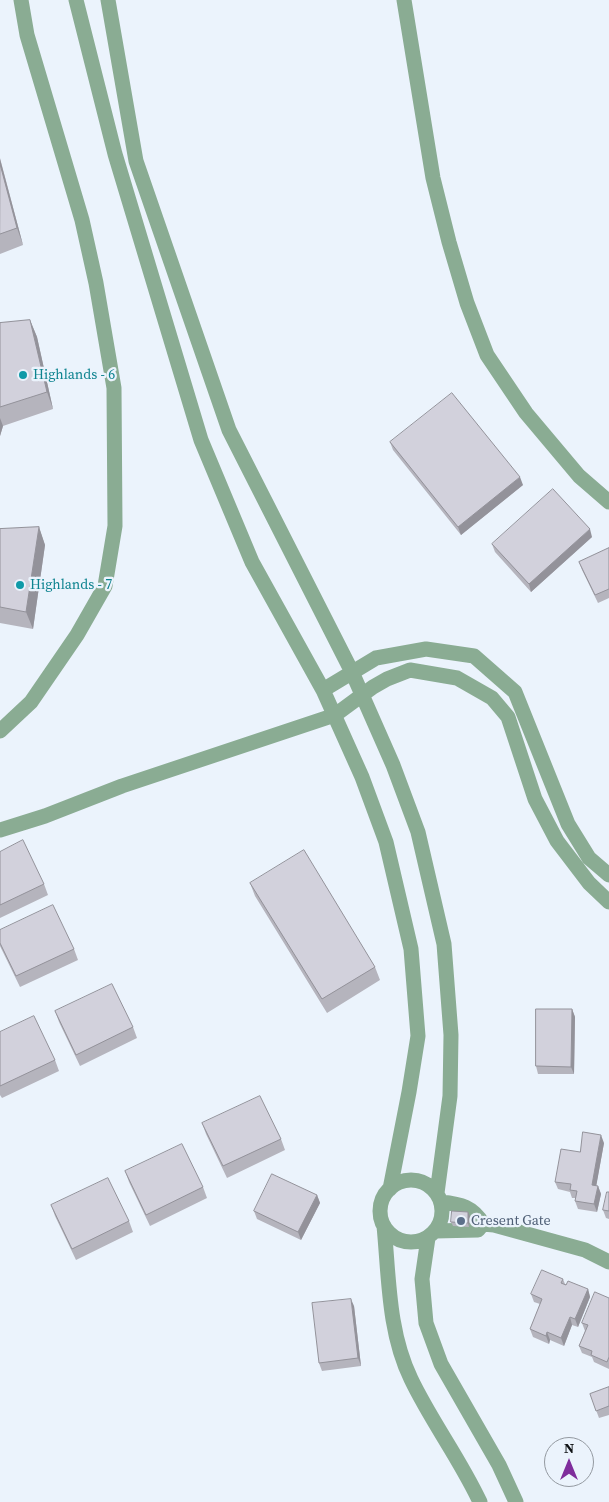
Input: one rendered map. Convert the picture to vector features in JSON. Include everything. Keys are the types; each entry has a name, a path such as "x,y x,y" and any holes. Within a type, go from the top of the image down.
{"street":[{"path":"0,731 31,702 77,635 100,594 104,586 115,526 114,388 96,282 82,220 27,36 21,0"},
{"path":"76,0 116,154 201,440 252,562 324,690 362,778 386,842 411,949 418,1036 390,1188 380,1206 380,1217 390,1234 398,1240 408,1242 418,1242 432,1235 478,1230 484,1224"},
{"path":"108,0 136,161 229,430 352,672 392,765 418,832 444,944 451,1035 450,1096 439,1197 443,1212 440,1222 432,1235 422,1279 426,1323 440,1364 500,1465 516,1502"},
{"path":"404,0 433,178 467,303 487,355 526,413 579,476 609,502"},
{"path":"324,690 376,658 426,649 474,656 516,692 568,824 589,858 609,875"},
{"path":"0,830 45,816 122,786 335,715 387,679 410,670 457,678 492,698 508,717 535,799 557,841 589,883 609,902"},
{"path":"390,1188 398,1183 414,1181 429,1185 439,1197 469,1208 478,1214 484,1224"},
{"path":"484,1224 494,1225 585,1250 609,1262"},
{"path":"384,1226 393,1330 410,1378 470,1480 480,1502"}],"building":[{"path":"0,164 17,228 0,234"},
{"name":"Highlands - 6","path":"30,320 47,392 0,407 0,323"},
{"path":"452,393 520,477 458,527 390,442"},
{"path":"553,489 590,529 529,584 492,544"},
{"name":"Highlands - 7","path":"39,527 26,612 0,607 0,529"},
{"path":"609,548 609,589 595,595 579,562"},
{"path":"23,840 44,884 0,905 0,852"},
{"path":"304,850 375,967 322,999 250,883"},
{"path":"53,905 74,949 16,976 0,943 0,930"},
{"path":"112,984 133,1027 76,1055 55,1011"},
{"path":"536,1009 572,1009 571,1067 536,1066"},
{"path":"34,1016 55,1060 0,1086 0,1032"},
{"path":"260,1096 281,1139 223,1166 202,1123"},
{"path":"583,1132 601,1135 592,1185 598,1186 594,1204 575,1201 577,1191 570,1190 571,1184 555,1182 561,1149 580,1152"},
{"path":"182,1144 203,1187 146,1215 125,1171"},
{"path":"272,1174 317,1195 298,1232 254,1211"},
{"path":"108,1178 129,1221 72,1249 51,1205"},
{"path":"607,1192 609,1192 609,1211 603,1210"},
{"path":"452,1211 468,1212 468,1223 451,1222"},
{"path":"542,1270 563,1279 561,1283 566,1285 568,1281 588,1289 575,1319 570,1317 561,1338 547,1332 546,1336 530,1329 542,1299 531,1294"},
{"path":"595,1292 609,1298 609,1357 607,1362 591,1355 592,1351 579,1346 588,1325 582,1323"},
{"path":"351,1299 358,1358 319,1363 312,1303"},
{"path":"609,1387 609,1406 596,1411 590,1394"}],"place":[{"name":"Highlands - 6","path":"23,375"},
{"name":"Highlands - 7","path":"20,585"},
{"name":"Cresent Gate","path":"461,1221"}]}
